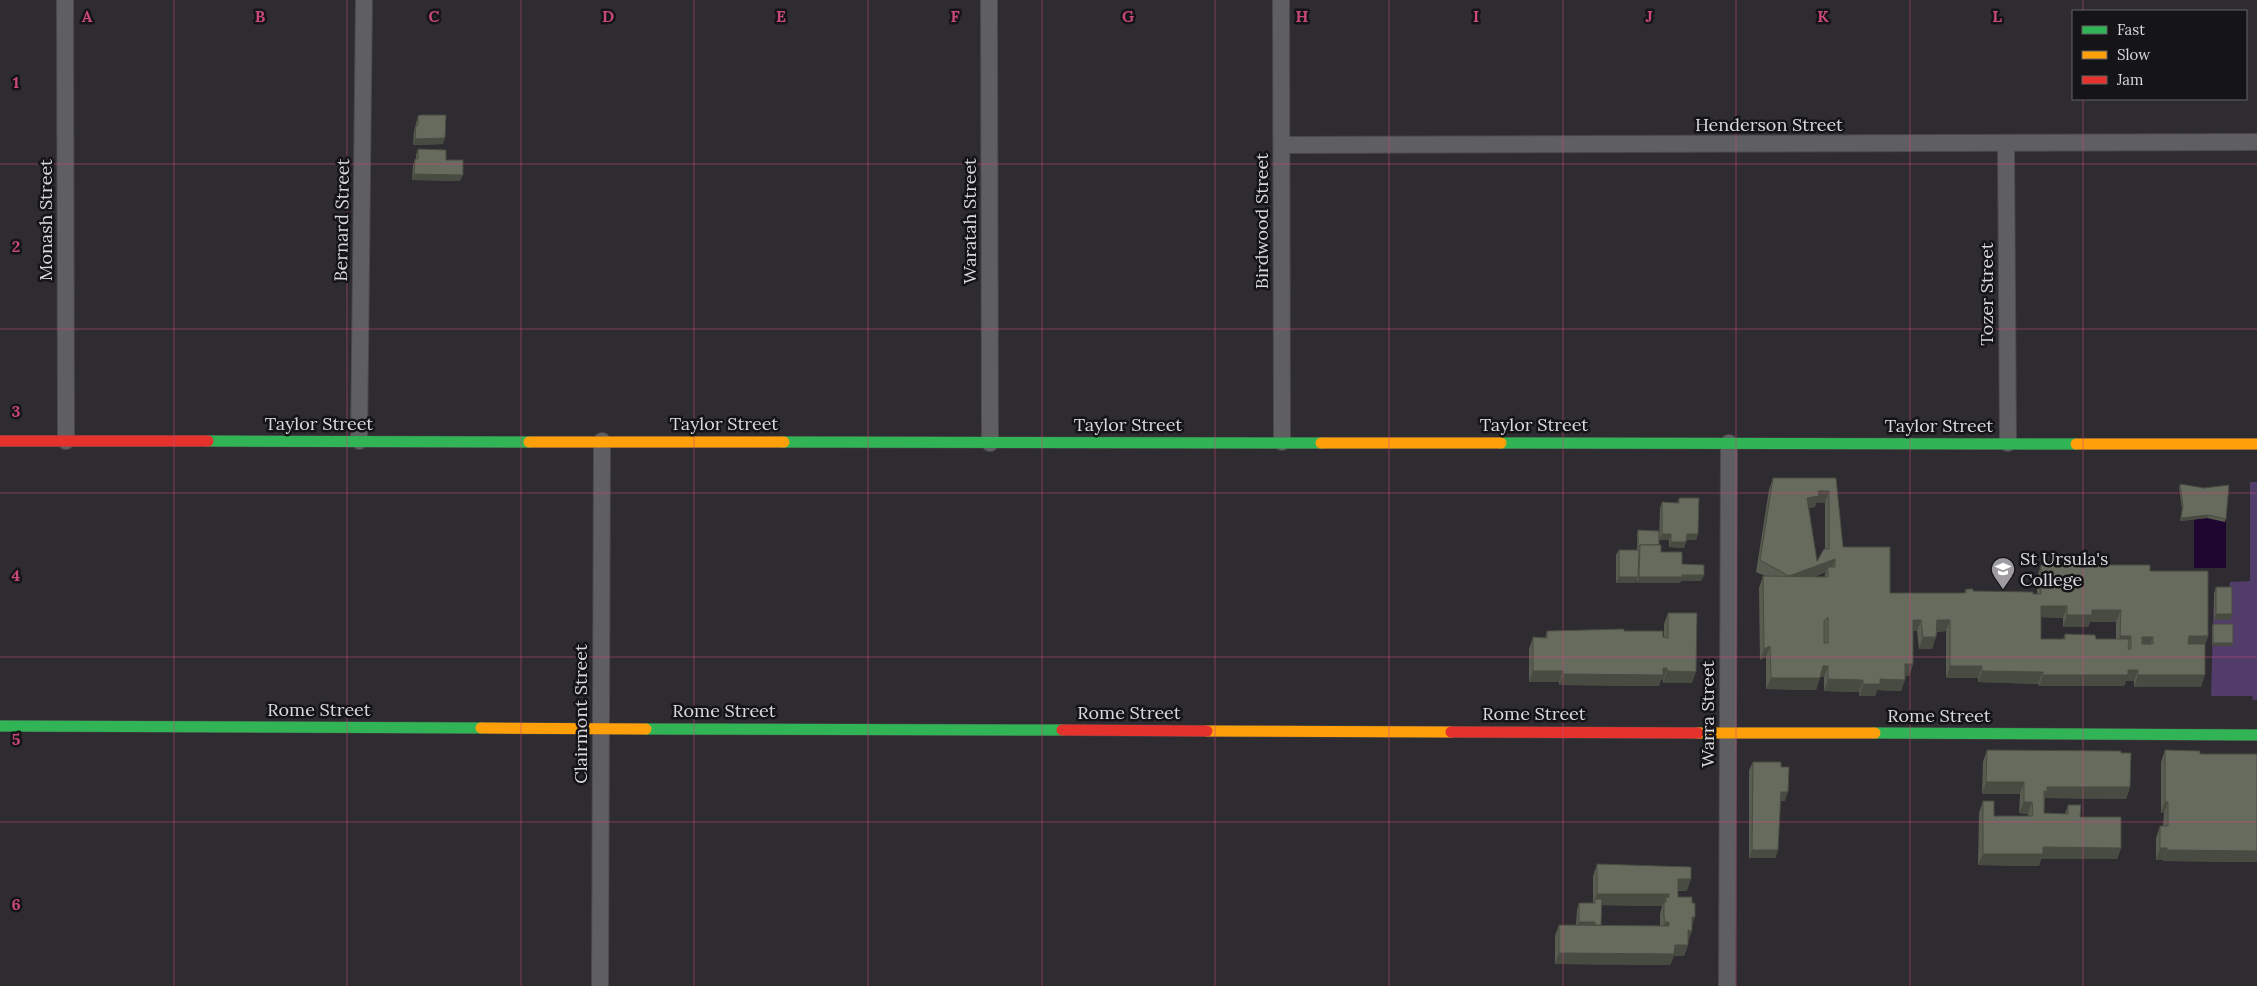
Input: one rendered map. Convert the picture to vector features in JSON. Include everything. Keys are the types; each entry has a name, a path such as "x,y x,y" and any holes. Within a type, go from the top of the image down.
{"street":[{"name":"Monash Street","path":"65,0 66,441"},
{"name":"Bernard Street","path":"359,441 364,0"},
{"name":"Waratah Street","path":"989,0 990,443"},
{"name":"Birdwood Street","path":"1281,0 1282,442"},
{"name":"Henderson Street","path":"1282,145 2257,142"},
{"name":"Tozer Street","path":"2006,144 2008,443"},
{"name":"Taylor Street","path":"0,441 2257,444"},
{"name":"Clairmont Street","path":"600,986 602,442"},
{"name":"Warra Street","path":"1727,986 1728,443"},
{"name":"Rome Street","path":"0,726 2257,735"}],"shaded area":[{"path":"2250,482 2257,482 2257,700 2253,700 2252,696 2211,696 2214,593 2229,593 2230,582 2250,581"},
{"path":"2194,506 2226,506 2226,568 2194,568"}],"building":[{"path":"446,115 445,138 415,139 416,125 418,125 418,116"},
{"path":"418,149 446,150 446,160 463,160 463,175 414,174 415,159 418,159"},
{"path":"1773,478 1836,478 1843,547 1890,547 1890,593 1966,593 1966,589 1973,589 1973,591 2033,592 2033,594 2041,594 2041,565 2150,565 2150,571 2208,571 2208,636 2189,636 2188,644 2205,644 2205,675 2138,675 2138,670 2128,670 2128,675 2043,675 2043,672 1982,671 1982,666 1950,666 1950,620 1937,620 1936,637 1923,637 1921,620 1913,620 1913,664 1905,664 1905,680 1880,679 1880,684 1863,684 1863,680 1828,679 1828,666 1823,666 1820,678 1771,678 1770,646 1764,649 1763,576 1828,577 1828,567 1835,567 1835,559 1789,576 1760,560","holes":["1818,491 1829,491 1829,549 1824,549 1817,561 1807,498 1819,496","2041,606 2067,606 2067,615 2092,615 2092,610 2121,610 2120,636 2131,636 2131,649 2128,649 2129,639 2096,639 2095,635 2065,634 2065,639 2041,639","1828,617 1828,643 1824,643 1824,621","2142,637 2153,637 2153,644 2142,644"]},
{"path":"2180,484 2204,488 2229,485 2226,519 2208,515 2181,518 2183,506"},
{"path":"1679,498 1699,498 1698,534 1687,534 1686,542 1671,542 1671,534 1662,534 1662,502 1679,503"},
{"path":"1638,530 1659,531 1659,545 1640,545 1638,547"},
{"path":"1640,545 1661,545 1661,552 1682,552 1682,564 1704,565 1704,575 1639,577"},
{"path":"1619,550 1639,550 1638,577 1619,577"},
{"path":"2216,587 2232,587 2232,614 2216,614"},
{"path":"1668,613 1697,613 1696,672 1667,671 1667,668 1663,668 1663,675 1563,674 1563,671 1533,671 1533,637 1547,638 1547,631 1624,629 1624,631 1663,631 1663,637 1668,638"},
{"path":"2213,624 2233,624 2233,643 2213,643"},
{"path":"1987,750 2121,751 2121,753 2131,753 2130,787 2047,787 2047,792 2044,791 2044,813 2068,814 2068,805 2081,805 2080,817 2121,817 2121,848 2043,847 2043,854 1983,854 1983,801 1994,801 1994,816 2032,816 2033,813 2032,802 2024,802 2024,782 1986,782"},
{"path":"2165,750 2200,751 2200,754 2257,754 2257,851 2167,850 2167,848 2160,848 2160,826 2168,826 2168,802 2165,802"},
{"path":"1753,762 1781,762 1781,767 1789,767 1788,792 1781,792 1778,850 1752,850"},
{"path":"1597,864 1691,867 1691,879 1678,879 1678,897 1692,897 1692,903 1695,903 1692,931 1688,930 1688,945 1675,945 1674,954 1559,953 1559,925 1669,926 1669,922 1665,922 1664,902 1666,902 1666,897 1669,897 1669,894 1597,894"},
{"path":"1595,899 1602,899 1601,925 1595,925 1595,922 1579,922 1579,903 1595,903"}],"traffic: fast":[{"path":"208,441 529,442"},
{"path":"784,442 1321,443"},
{"path":"1501,443 2076,444"},
{"path":"0,726 481,728"},
{"path":"646,729 1062,730"},
{"path":"1875,733 2257,735"}],"traffic: slow":[{"path":"529,442 784,442"},
{"path":"1321,443 1501,443"},
{"path":"2076,444 2257,444"},
{"path":"481,728 646,729"},
{"path":"1207,731 1451,732"},
{"path":"1698,733 1875,733"}],"traffic: jam":[{"path":"0,441 208,441"},
{"path":"1062,730 1207,731"},
{"path":"1451,732 1698,733"}],"place":[{"name":"St Ursula's College","path":"2003,590"}]}
